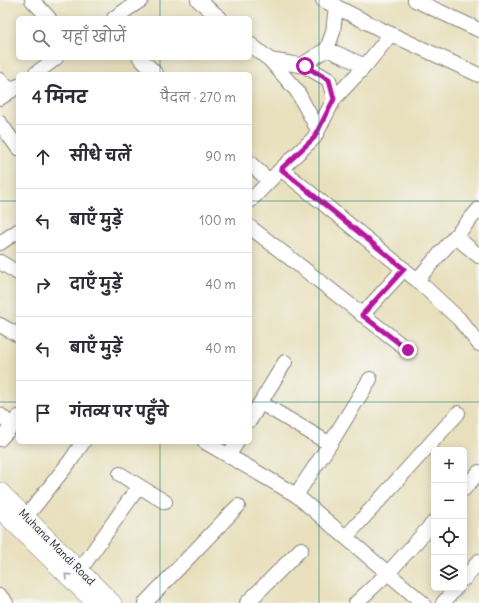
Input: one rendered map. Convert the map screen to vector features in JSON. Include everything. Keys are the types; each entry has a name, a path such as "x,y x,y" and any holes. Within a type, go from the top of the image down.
{"main road":[{"name":"Muhana Mandi Road","path":"2,502 26,517 113,603"},
{"path":"2,502 95,603"}],"street":[{"path":"32,0 47,16"},
{"path":"115,16 123,4 141,0"},
{"path":"198,0 218,16"},
{"path":"416,0 479,30"},
{"path":"330,3 391,34 479,75"},
{"path":"302,65 327,49 333,32 330,3"},
{"path":"252,199 314,138 334,99 365,66 391,34"},
{"path":"252,46 270,60 297,90 318,130"},
{"path":"327,49 365,66"},
{"path":"38,72 54,60"},
{"path":"142,60 154,72"},
{"path":"270,60 305,66 329,80 334,99"},
{"path":"0,80 10,92"},
{"path":"0,123 16,145"},
{"path":"252,165 269,181"},
{"path":"281,169 417,280 459,320 479,344"},
{"path":"417,280 479,209"},
{"path":"252,229 408,350"},
{"path":"0,243 16,232"},
{"path":"456,237 479,256"},
{"path":"0,262 16,272"},
{"path":"362,315 404,269"},
{"path":"0,325 16,334"},
{"path":"252,417 285,362"},
{"path":"296,495 330,444 370,379"},
{"path":"260,403 330,444"},
{"path":"346,537 458,413"},
{"path":"0,415 15,422 0,439"},
{"path":"26,517 71,460 82,444"},
{"path":"209,444 296,495 423,603"},
{"path":"229,455 236,444"},
{"path":"467,486 479,472"},
{"path":"120,474 165,502"},
{"path":"80,570 139,486"},
{"path":"145,603 238,506"},
{"path":"356,603 388,573 431,525"},
{"path":"247,603 301,549"},
{"path":"467,576 479,562"},
{"path":"442,603 453,591"},
{"path":"0,596 6,603"}],"route":[{"path":"305,66 329,80 334,99 314,138 281,169 404,269 362,315 408,350"}]}
